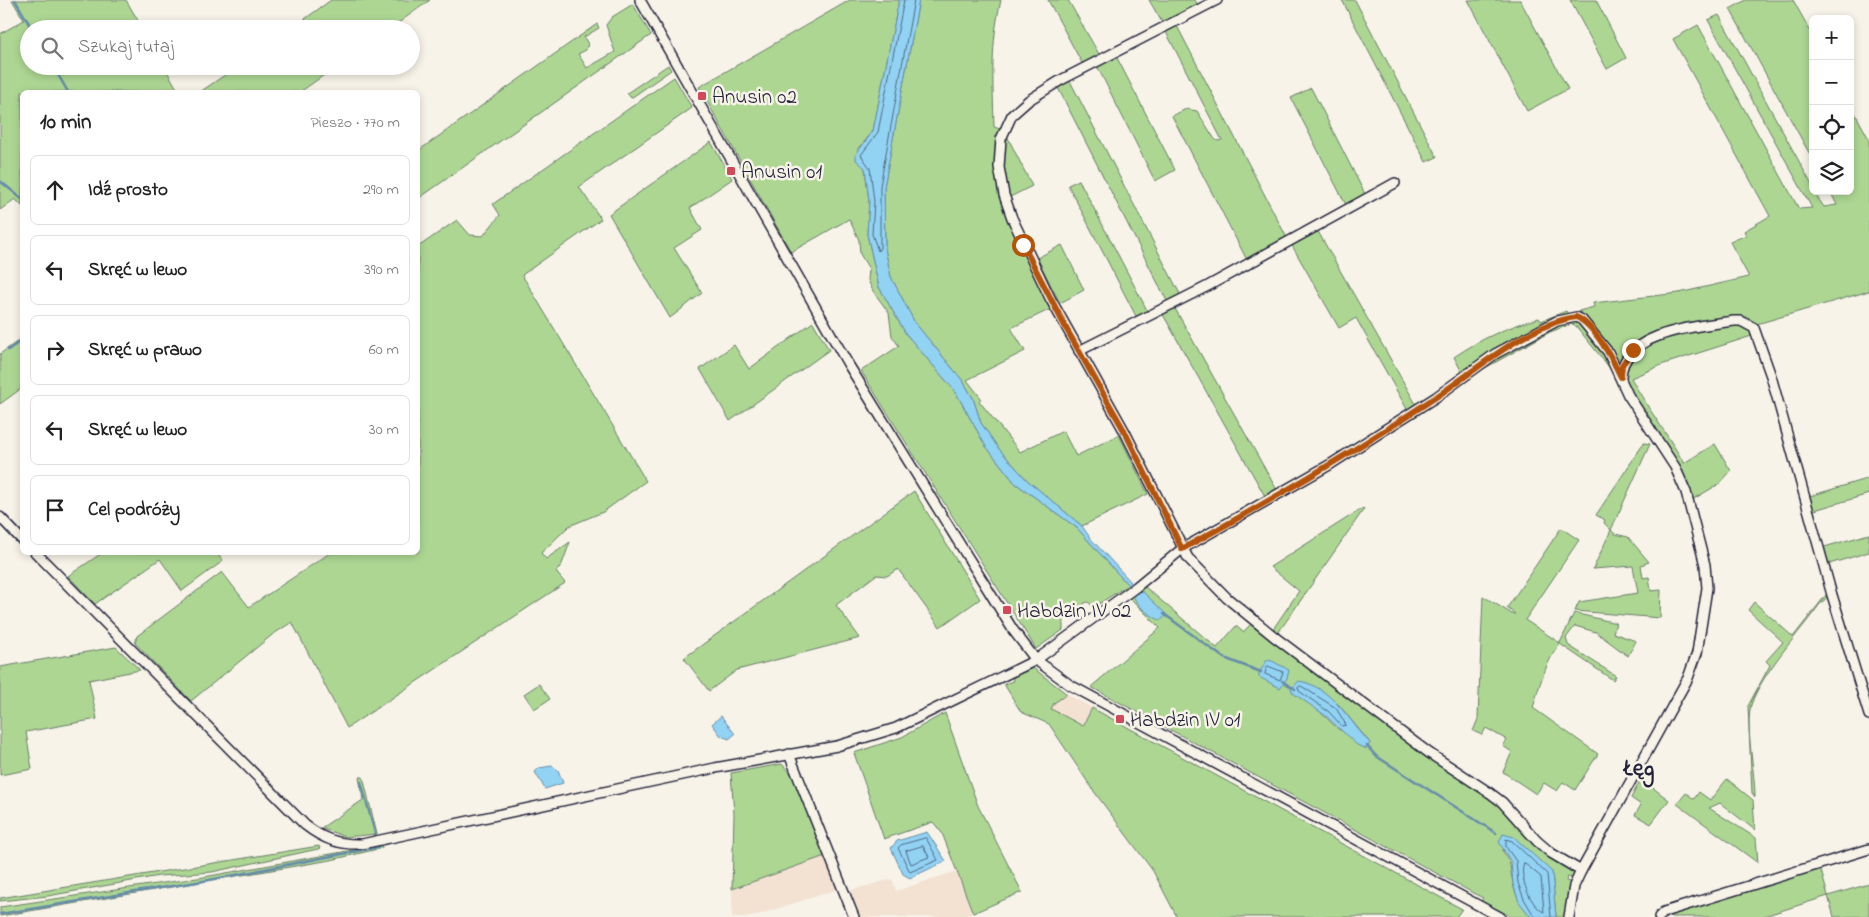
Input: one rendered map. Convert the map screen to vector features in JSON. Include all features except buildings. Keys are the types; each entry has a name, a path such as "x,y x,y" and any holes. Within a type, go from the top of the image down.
{"street":[{"path":"640,0 848,364 1009,624 1036,660 1070,685 1500,917"},
{"path":"1217,0 1061,80 1023,105 1012,115 1006,125 999,157 999,175 1004,196 1023,245 1079,351 1125,432 1182,549 1227,598 1270,634 1429,753 1502,802 1537,841 1551,853 1581,871"},
{"path":"1079,351 1208,286 1395,183"},
{"path":"38,555 295,816 316,833 332,842 346,845 362,844 656,780 837,746 878,735 1036,660 1128,592 1182,549 1304,481 1436,397 1495,354 1556,321 1576,317 1582,320 1608,352 1628,395 1672,461 1681,481 1701,548 1707,588 1697,653 1688,678 1581,871 1574,886 1569,917"},
{"path":"1621,377 1622,365 1633,350 1663,334 1734,321 1741,321 1754,328 1771,376 1832,595 1869,715"},
{"path":"0,517 20,538"},
{"path":"789,754 854,917"},
{"path":"1659,917 1664,912 1869,850"}],"shaded area":[{"path":"1067,694 1092,708 1083,726 1051,709 1054,703"},
{"path":"828,855 841,888 751,917 732,917 732,889"},
{"path":"957,871 973,913 963,917 858,917 848,891 892,879 896,891"}],"green space":[{"path":"12,0 126,0 138,20 24,20"},
{"path":"331,0 430,0 402,20 303,20"},
{"path":"850,0 899,0 873,131 857,151 865,168 869,201 867,234 879,287 906,334 955,391 985,445 1015,483 1077,528 1128,585 1094,607 1088,602 1085,603 1063,621 1063,630 1036,649 861,371 899,346 892,336 889,313 873,291 868,280 869,269 860,254 859,240 849,219 791,252 699,87"},
{"path":"919,0 1001,0 995,33 993,64 994,127 1000,129 999,176 1011,222 1051,309 1011,328 1025,351 967,380 981,398 979,401 1020,452 1063,431 1076,456 1119,435 1148,494 1082,526 1027,480 999,449 981,423 973,398 963,381 915,323 891,277 885,249 884,187"},
{"path":"1048,0 1068,0 1100,56 1083,65"},
{"path":"1149,0 1195,0 1199,7 1163,24"},
{"path":"1342,0 1355,0 1437,157 1426,162"},
{"path":"1468,0 1520,0 1568,89 1527,111"},
{"path":"1570,0 1596,0 1626,58 1607,69"},
{"path":"1746,0 1793,0 1809,29 1809,153 1730,9"},
{"path":"633,4 651,35 420,198 420,150 597,24 599,28 584,37 588,44 586,50 578,54 587,68 615,52 606,25 612,17"},
{"path":"1719,15 1809,180 1809,195 1816,195 1824,207 1837,205 1832,195 1854,195 1854,111 1869,139 1869,291 1757,324 1747,320 1647,338 1634,344 1621,359 1617,359 1579,311 1594,307 1593,303 1679,293 1749,277 1730,242 1746,235 1744,231 1770,216 1673,39 1698,25 1799,209 1812,208 1708,20"},
{"path":"20,22 20,75 169,75 178,90 20,90 20,204 15,199 0,210 0,34"},
{"path":"1176,24 1287,238 1247,260 1172,116 1186,109 1197,111 1214,138 1217,141 1222,140 1165,30"},
{"path":"1116,56 1175,170 1155,181 1097,66"},
{"path":"668,65 671,70 631,98 627,93"},
{"path":"225,75 324,75 303,90 203,90"},
{"path":"674,77 692,108 579,187 601,219 522,275 646,481 603,512 569,526 541,553 546,559 570,542 562,564 556,572 565,583 347,728 292,622 272,635 191,701 135,643 137,636 222,572 249,607 327,555 420,555 420,246 457,220 470,235 483,236 500,215 493,204"},
{"path":"1069,79 1181,296 1168,303 1057,86"},
{"path":"1311,88 1366,196 1347,207 1291,98"},
{"path":"1006,134 1032,186 1008,198 1003,177"},
{"path":"711,142 732,179 690,208 702,230 674,248 702,293 670,318 609,214"},
{"path":"1079,180 1148,312 1137,318 1068,185"},
{"path":"1316,228 1417,406 1408,411 1356,318 1339,328 1290,242"},
{"path":"1062,245 1084,290 1060,303 1037,258"},
{"path":"1173,305 1278,492 1266,498 1161,311"},
{"path":"1566,311 1568,314 1463,374 1454,357 1505,329 1539,318 1541,321"},
{"path":"1577,319 1599,343 1618,380 1617,383 1610,368 1575,325 1572,324 1550,332 1469,377 1520,342 1564,322"},
{"path":"813,322 829,350 730,421 700,369 734,345 749,369"},
{"path":"1742,323 1755,335 1664,364 1631,378 1684,463 1715,444 1731,471 1719,484 1692,500 1684,477 1627,386 1624,366 1628,358 1662,336"},
{"path":"20,339 20,389 0,404 0,354"},
{"path":"1644,443 1650,444 1611,530 1604,523 1605,520 1596,515"},
{"path":"1869,478 1869,494 1811,511 1807,497"},
{"path":"914,491 980,599 940,627 898,569 887,576 876,575 836,605 860,638 737,670 709,691 684,658"},
{"path":"1363,508 1278,633 1273,629 1299,591 1270,567"},
{"path":"1561,528 1579,540 1525,620 1560,643 1574,613 1616,623 1613,633 1636,641 1628,656 1596,632 1575,626 1566,638 1568,645 1616,676 1613,680 1560,644 1555,651 1544,674 1533,708 1598,754 1575,790 1563,782 1557,791 1544,783 1536,794 1503,772 1512,752 1503,746 1507,740 1486,728 1482,735 1473,731 1478,719 1483,596 1515,614 1507,608"},
{"path":"1611,530 1615,534 1628,537 1649,562 1641,565 1643,578 1649,577 1651,591 1661,590 1660,618 1575,611 1579,602 1638,593 1633,566 1593,569"},
{"path":"1869,534 1869,552 1826,565 1821,548"},
{"path":"99,555 218,555 223,561 182,591 160,559 95,604 68,576"},
{"path":"1144,586 1217,648 1236,626 1243,632 1252,623 1495,799 1574,871 1573,878 1567,877 1566,881 1573,883 1566,917 1556,917 1552,872 1502,850 1509,863 1516,892 1522,905 1531,917 1512,917 1481,901 1483,898 1091,687 1160,628 1129,597","holes":["1305,682 1339,705 1370,743 1338,729 1314,706"]},
{"path":"1829,591 1830,595 1820,604 1763,680 1751,705 1749,725 1755,797 1752,793 1748,706 1770,665 1766,661 1783,642 1748,610 1754,602 1793,637"},
{"path":"116,647 140,670 89,680 97,719 26,732 32,769 0,775 0,667"},
{"path":"1033,668 1067,694 1054,703 1051,709 1083,726 1092,708 1462,909 1456,917 1177,917 1153,871 1093,790 1049,724 1021,712 1004,684 1014,681 1012,678"},
{"path":"539,684 550,699 534,709 524,694"},
{"path":"945,713 978,806 1022,892 973,913 942,833 933,822 884,839 854,753 902,737"},
{"path":"782,764 795,778 828,855 732,889 734,814 731,773"},
{"path":"359,777 363,777 377,834 346,837 321,828 363,800"},
{"path":"1641,779 1669,800 1651,824 1635,815 1641,805 1631,798"},
{"path":"1727,779 1753,800 1755,830 1720,803 1709,808 1756,838 1758,863 1677,804 1686,793 1694,799 1699,792 1710,800"},
{"path":"381,845 382,848 331,860 0,916 0,907 204,877"},
{"path":"319,846 320,848 318,849 212,872 159,876 48,896 0,901 0,898"},
{"path":"1820,867 1828,896 1761,917 1663,917 1668,913"},
{"path":"1869,884 1869,916 1834,917 1828,896"}],"water":[{"path":"899,0 919,0 884,187 885,249 891,277 915,323 963,381 973,398 981,423 999,449 1027,480 1082,526 1091,539 1131,582 1128,585 1077,528 1015,483 985,445 955,391 906,334 879,287 867,234 869,201 865,168 856,160 856,154 873,131"},
{"path":"1139,591 1143,592 1167,615 1161,620 1145,611 1134,597"},
{"path":"1267,660 1289,670 1287,678 1280,688 1259,677 1259,673"},
{"path":"1299,681 1321,690 1339,706 1370,743 1367,749 1357,745 1326,716 1293,693 1291,689"},
{"path":"721,716 735,734 729,739 721,736 712,724"},
{"path":"552,766 558,770 563,783 545,789 535,772 539,768"},
{"path":"927,832 946,861 910,878 903,874 891,848 897,841"},
{"path":"1503,834 1514,837 1552,872 1556,917 1531,917 1519,902 1513,884 1511,862 1499,842"}],"waterway":[{"path":"15,0 27,20"},
{"path":"58,75 67,90"},
{"path":"0,181 20,197"},
{"path":"8,350 20,341"},
{"path":"1164,614 1224,658 1261,672"},
{"path":"1282,681 1295,689"},
{"path":"1367,746 1376,756 1496,833"},
{"path":"361,782 376,837"},
{"path":"0,914 209,880 378,847"}],"place":[{"name":"Anusin 02","path":"702,96"},
{"name":"Anusin 01","path":"731,171"},
{"name":"Habdzin IV 02","path":"1007,610"},
{"name":"Habdzin IV 01","path":"1120,719"}],"district":[{"name":"Łęg","path":"1639,767"}],"route":[{"path":"1023,245 1067,330 1125,432 1182,549 1304,481 1436,397 1495,354 1556,321 1576,317 1582,320 1608,352 1621,377 1622,365 1633,350"}]}
